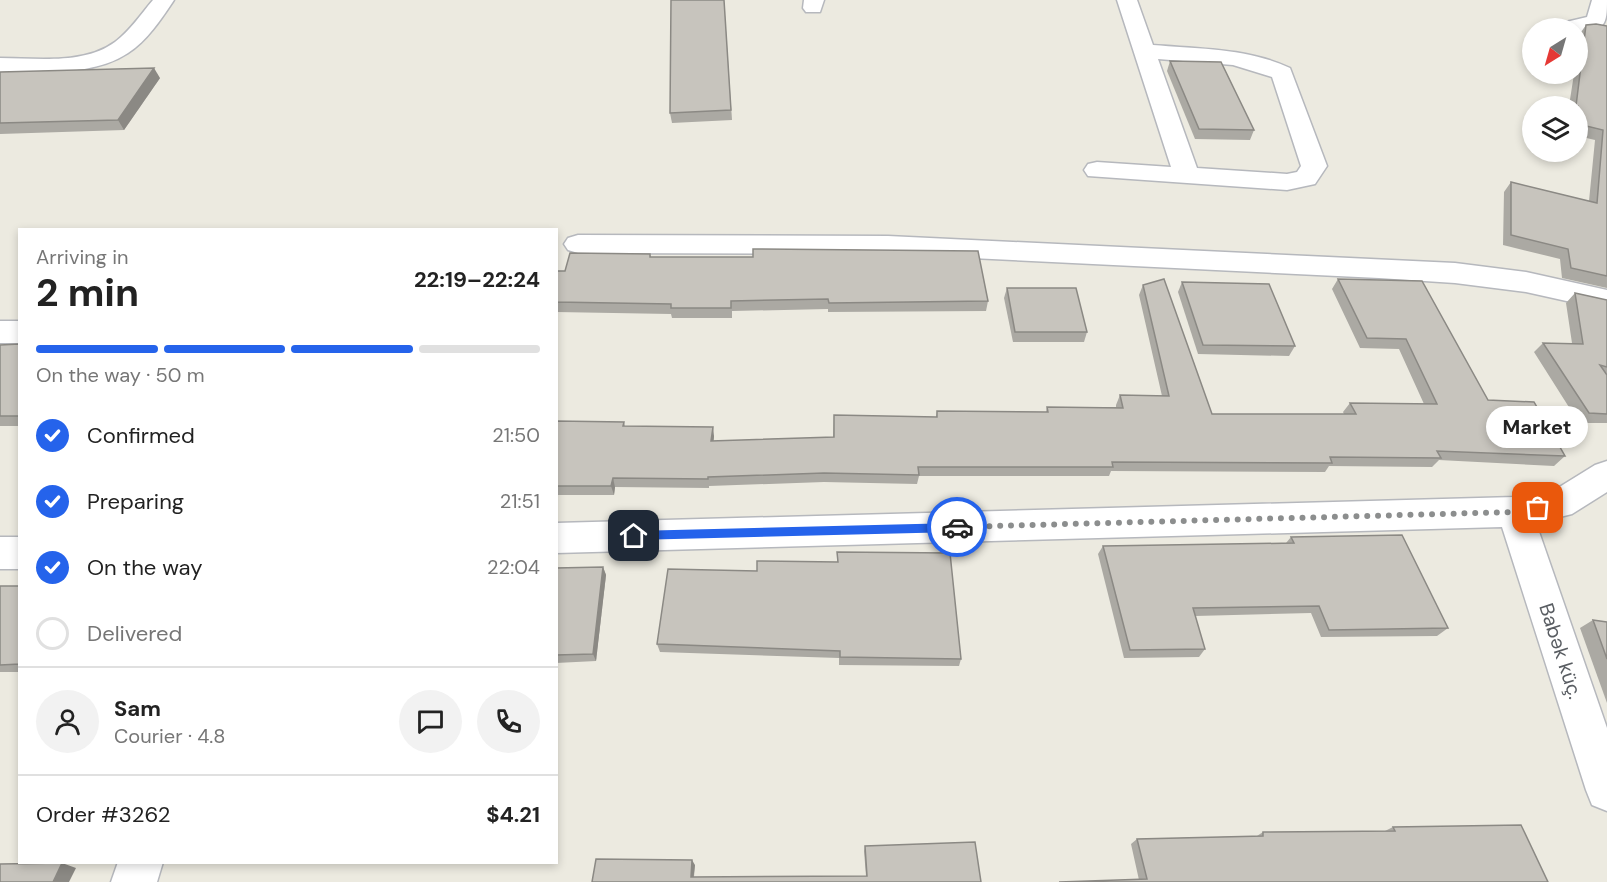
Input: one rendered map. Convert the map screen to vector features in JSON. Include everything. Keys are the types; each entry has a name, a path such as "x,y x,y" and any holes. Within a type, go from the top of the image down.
{"street":[{"path":"0,65 79,63 101,58 122,48 164,0"},
{"path":"1127,0 1188,176"},
{"path":"1588,25 1597,20 1602,0"},
{"path":"1097,170 1287,182 1306,178 1314,166 1282,73 1269,65 1247,61 1144,51"},
{"path":"578,244 888,245 1379,268 1455,273 1526,282 1607,300"},
{"path":"0,332 18,332"},
{"path":"558,538 1515,512 1560,504 1607,475"},
{"name":"Babək küç.","path":"1515,512 1607,790"},
{"path":"0,554 18,553"},
{"path":"134,882 140,864"}],"building":[{"path":"671,0 724,0 731,110 670,113"},
{"path":"1588,25 1607,26 1607,276 1571,268 1568,249 1511,235 1511,182 1597,203 1603,130 1588,126 1588,96 1577,96 1579,84 1588,84"},
{"path":"1170,61 1221,62 1254,130 1199,129"},
{"path":"154,68 118,120 0,123 0,72"},
{"path":"753,249 978,251 988,301 829,303 828,299 731,301 731,308 671,308 671,304 558,302 558,271 565,271 570,253 650,254 650,257 753,257"},
{"path":"1164,279 1212,414 1356,414 1350,403 1437,404 1406,339 1367,338 1338,279 1422,281 1488,400 1534,402 1565,456 1437,451 1441,458 1330,457 1332,463 1112,462 1113,467 918,467 919,475 824,473 708,477 708,479 613,478 611,486 558,486 558,421 624,422 623,426 713,427 711,441 834,437 834,415 937,417 937,411 1048,412 1047,407 1123,408 1120,395 1169,396 1143,285"},
{"path":"1182,282 1269,284 1295,346 1203,345"},
{"path":"1007,288 1076,288 1087,332 1015,332"},
{"path":"1575,293 1607,300 1607,367 1600,365 1607,375 1607,414 1589,413 1543,343 1583,344"},
{"path":"18,344 18,416 0,416 0,345"},
{"path":"1402,535 1448,628 1329,630 1319,606 1193,608 1205,649 1130,650 1103,546 1294,543 1291,537"},
{"path":"837,552 950,553 961,659 840,657 840,651 657,644 668,569 757,571 757,561 838,562"},
{"path":"603,567 593,654 558,655 558,568"},
{"path":"0,586 18,586 18,664 0,665"},
{"path":"1593,620 1607,622 1607,659"},
{"path":"1521,825 1548,882 1059,882 1147,879 1137,839 1263,836 1263,832 1395,831 1393,827"},
{"path":"975,842 981,882 592,882 596,859 692,860 691,877 867,876 865,846"},
{"path":"0,864 62,864 53,882 0,882"}],"way so far":[{"path":"957,527 1515,512 1538,508"}],"place":[{"name":"Market","path":"1538,508"}],"route":[{"path":"634,536 957,527"}]}
